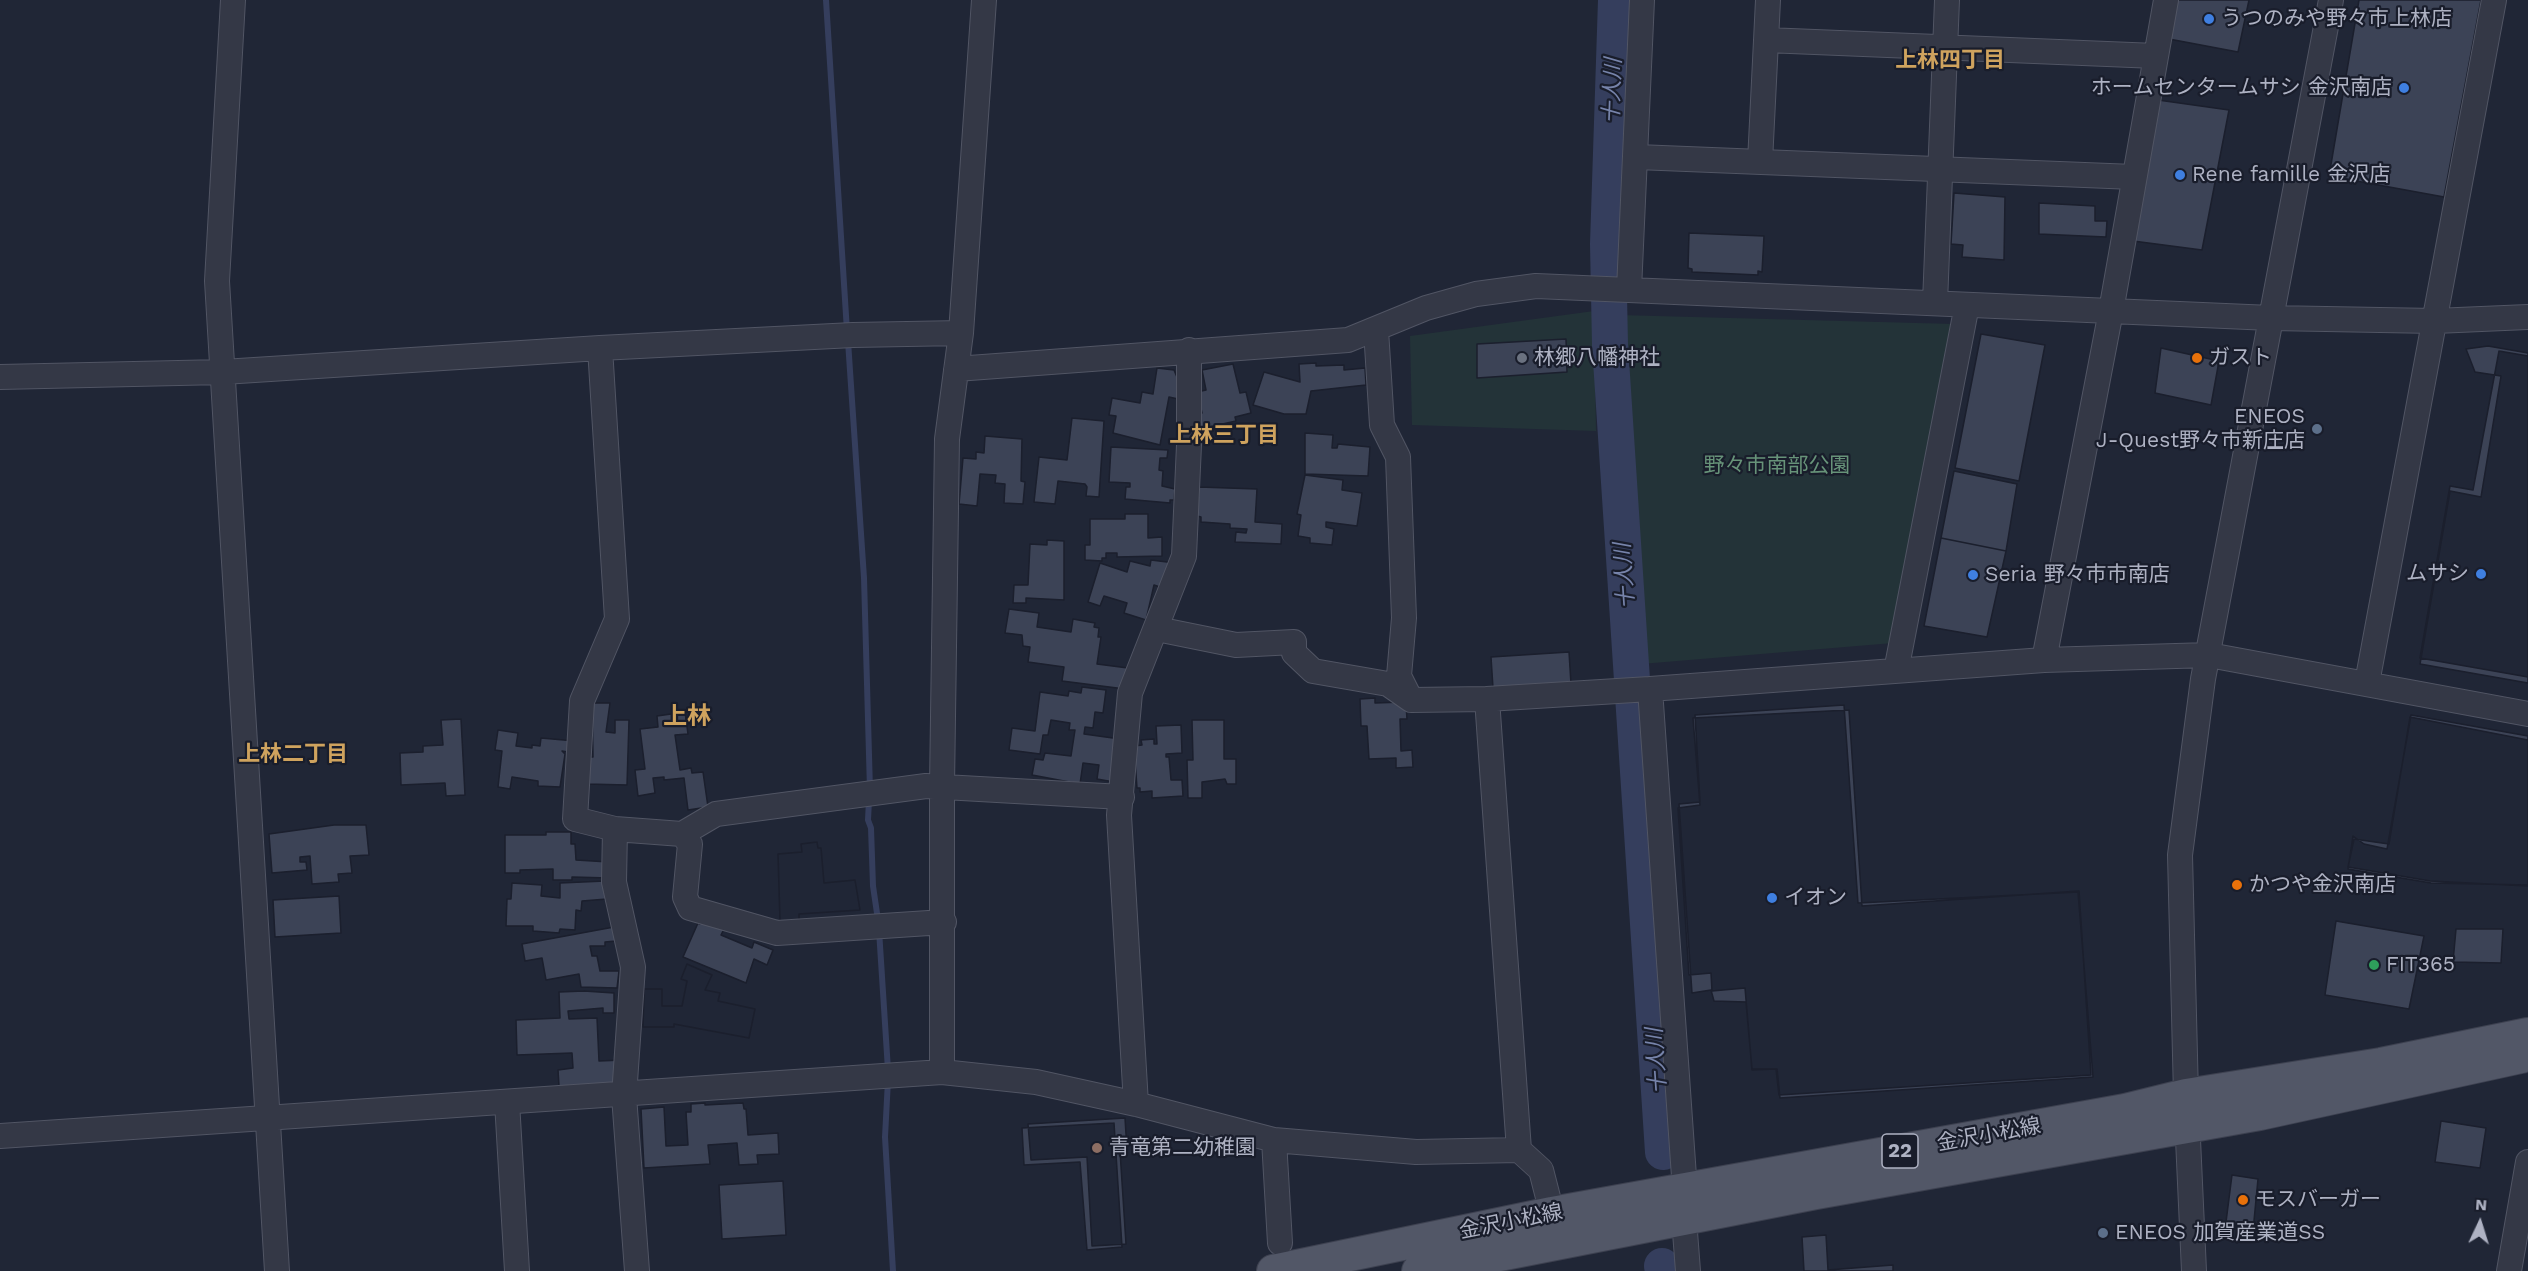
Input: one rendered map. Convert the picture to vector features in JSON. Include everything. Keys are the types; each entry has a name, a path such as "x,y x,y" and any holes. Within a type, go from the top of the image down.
{"main road":[{"name":"金沢小松線","path":"1418,1271 1684,1205 2186,1095 2381,1064 2528,1034"},
{"name":"金沢小松線","path":"1276,1257 1552,1213 1684,1205 2189,1127 2528,1056"}],"street":[{"path":"233,0 217,281 270,1116 277,1271"},
{"path":"942,1072 944,922 942,786 947,439 962,333 984,0"},
{"path":"1612,290 1637,157 1642,0"},
{"path":"1760,162 1768,0"},
{"path":"1935,303 1947,0"},
{"path":"2044,660 2111,311 2166,0"},
{"path":"2194,1271 2186,1095 2180,855 2203,679 2331,0"},
{"path":"2367,683 2494,0"},
{"path":"1766,40 2156,56"},
{"path":"1637,157 2134,177"},
{"path":"956,369 1348,340 1426,308 1476,294 1536,286 2271,318 2435,321 2528,317"},
{"path":"1896,670 1967,305"},
{"path":"1376,330 1382,425 1398,457 1404,618 1399,676 1411,700"},
{"path":"0,377 223,372 600,348 841,336 962,333"},
{"path":"600,348 617,619 582,701 575,819 615,829 681,834 716,814 942,786 1122,797"},
{"path":"1136,1104 1119,815 1130,693 1184,556 1189,445 1189,350"},
{"path":"1157,629 1236,645 1294,642 1294,653 1313,671 1388,684 1411,700 1487,699 2044,660 2209,655 2528,714"},
{"path":"1635,689 1684,1205 1688,1271"},
{"path":"1487,699 1519,1150"},
{"path":"615,829 614,882 633,967 624,1096 637,1271"},
{"path":"681,834 690,844 685,897 690,908 777,933 944,922"},
{"path":"0,1136 270,1116 624,1096 942,1072 1036,1082 1136,1104 1274,1140 1416,1152 1519,1150 1541,1170 1552,1213"},
{"path":"507,1102 517,1271"},
{"path":"1274,1140 1276,1257"},
{"path":"2509,1271 2528,1162"}],"green space":[{"path":"1594,311 1596,431 1412,425 1410,336"},
{"name":"野々市南部公園","path":"1619,315 1954,324 1893,643 1641,664"}],"building":[{"name":"うつのみや野々市上林店","path":"2176,0 2249,0 2238,52 2169,39"},
{"name":"ホームセンタームサシ 金沢南店","path":"2359,0 2481,0 2444,197 2329,176"},
{"name":"Rene famille 金沢店","path":"2158,100 2229,110 2202,250 2133,241"},
{"path":"1954,193 2005,197 2004,260 1962,257 1963,245 1951,244"},
{"path":"2039,203 2095,206 2095,221 2107,221 2106,237 2039,234"},
{"path":"1689,233 1764,236 1762,272 1758,271 1758,275 1692,272 1692,269 1688,268"},
{"path":"1981,334 2045,345 2019,481 1955,468"},
{"name":"林郷八幡神社","path":"1566,339 1567,372 1477,378 1477,344"},
{"name":"ムサシ","path":"2488,346 2528,353 2528,683 2420,664 2450,491 2481,497 2501,376 2475,372 2466,349"},
{"path":"2161,348 2219,361 2211,405 2155,393"},
{"name":"ムサシ","path":"2499,351 2528,356 2528,677 2420,658 2450,486 2473,490"},
{"path":"1316,363 1316,366 1344,365 1344,370 1365,368 1366,385 1311,391 1306,414 1284,414 1253,405 1264,372 1300,382 1299,364"},
{"path":"1233,364 1240,393 1246,392 1251,413 1235,417 1236,421 1200,429 1196,414 1202,413 1197,392 1206,390 1202,370"},
{"path":"1157,368 1174,370 1179,382 1178,399 1169,397 1160,445 1113,433 1116,416 1109,415 1112,398 1140,403 1142,392 1153,394"},
{"path":"1072,418 1104,421 1099,497 1086,496 1085,484 1058,481 1055,504 1034,502 1039,457 1067,460"},
{"path":"1305,433 1333,435 1332,448 1337,448 1338,444 1370,447 1368,476 1305,474"},
{"path":"985,436 1022,439 1021,481 1025,482 1023,504 1004,503 1005,484 995,483 996,475 980,474 977,506 959,504 963,458 976,459 976,452 984,453"},
{"path":"1111,447 1168,450 1167,458 1160,458 1159,470 1163,471 1162,486 1175,489 1174,500 1170,500 1170,503 1125,499 1126,487 1130,487 1130,483 1109,482"},
{"path":"1954,471 2017,484 2006,551 1941,538"},
{"path":"1305,475 1343,480 1342,490 1362,493 1357,526 1326,522 1326,527 1334,529 1332,545 1310,543 1310,538 1298,536 1301,515 1297,514"},
{"path":"1199,487 1257,489 1255,522 1282,524 1281,544 1235,542 1236,532 1246,533 1247,529 1230,528 1230,524 1201,522 1201,517 1197,516"},
{"path":"1125,514 1148,514 1148,538 1162,537 1162,556 1117,557 1117,553 1106,553 1106,558 1102,558 1102,561 1085,560 1085,545 1090,545 1090,519 1125,519"},
{"path":"1941,538 2006,551 1987,637 1924,626"},
{"path":"1047,540 1064,541 1064,600 1026,598 1026,603 1013,603 1014,585 1028,585 1030,544 1047,545"},
{"path":"1151,560 1175,563 1160,587 1154,585 1146,620 1124,613 1127,603 1104,596 1100,606 1088,602 1100,563 1127,572 1130,561 1150,566"},
{"path":"1009,609 1039,613 1037,627 1071,632 1073,619 1095,623 1094,627 1099,628 1098,637 1101,637 1097,664 1128,668 1125,689 1062,681 1064,667 1028,662 1030,647 1023,646 1022,635 1005,633"},
{"path":"1569,652 1571,684 1493,688 1491,657"},
{"path":"1082,687 1106,690 1103,713 1095,712 1093,728 1085,727 1084,734 1120,739 1114,782 1097,779 1099,765 1083,763 1080,784 1032,775 1035,759 1043,760 1045,753 1071,756 1075,730 1069,730 1070,723 1051,720 1048,735 1043,735 1040,754 1009,750 1012,728 1035,731 1040,692 1068,696 1069,691 1081,693"},
{"path":"1375,698 1375,703 1404,702 1406,705 1407,719 1400,719 1401,751 1412,750 1413,767 1396,768 1396,758 1369,759 1367,726 1361,726 1360,699"},
{"path":"592,703 610,703 606,732 615,733 615,720 629,720 627,785 587,784 590,757 593,757"},
{"name":"イオン","path":"1844,705 1858,903 2078,892 2093,1077 1780,1098 1777,1069 1752,1069 1746,1002 1714,1001 1711,990 1692,993 1679,804 1700,802 1695,715"},
{"name":"イオン","path":"1849,710 1862,906 2079,891 2091,1075 1779,1095 1776,1069 1752,1070 1745,988 1712,991 1711,973 1689,975 1678,808 1700,805 1693,718"},
{"path":"685,712 688,734 675,735 680,770 691,768 692,773 703,772 708,807 688,810 684,778 664,780 664,777 653,778 655,793 638,796 635,770 645,769 640,729 658,727 657,716"},
{"path":"2411,715 2528,736 2528,885 2431,883 2348,869 2353,836 2364,844 2387,849"},
{"path":"2410,717 2528,740 2528,886 2430,881 2348,867 2354,839 2389,844"},
{"path":"461,719 465,795 446,796 445,783 401,785 400,753 423,752 423,746 443,745 441,720"},
{"path":"1192,720 1224,720 1224,759 1236,759 1236,784 1227,784 1225,779 1202,782 1202,798 1188,798 1187,760 1193,760"},
{"path":"1181,725 1182,753 1166,754 1166,757 1169,757 1171,780 1182,780 1183,796 1152,798 1152,791 1140,792 1140,788 1137,788 1134,746 1142,745 1141,740 1154,739 1154,744 1157,744 1156,726"},
{"path":"498,730 518,733 516,746 532,748 532,745 540,746 541,738 575,741 574,753 562,751 565,754 560,787 538,786 538,781 512,777 510,789 498,787 502,751 495,750"},
{"path":"334,825 366,825 369,855 350,856 352,873 338,874 339,882 312,884 310,856 300,857 300,862 306,862 307,870 272,873 269,834"},
{"path":"546,832 571,832 571,844 575,844 576,860 609,862 609,878 572,877 572,880 553,880 553,869 505,873 505,835 546,835"},
{"path":"817,842 818,848 821,848 824,883 855,880 860,910 799,914 799,920 780,921 778,854 802,852 801,844"},
{"path":"817,842 818,848 821,848 824,883 855,880 860,910 799,914 799,920 780,921 778,854 802,852 801,844"},
{"path":"605,881 607,899 582,901 581,911 576,910 575,930 560,929 559,933 533,931 533,926 506,926 507,899 511,899 512,883 542,885 541,896 560,898 560,883"},
{"path":"339,896 341,933 275,937 273,900"},
{"path":"703,918 725,927 721,935 752,948 754,942 773,950 767,965 754,959 746,983 683,957 698,923 700,924"},
{"name":"FIT365","path":"2336,921 2424,936 2409,1009 2325,995"},
{"path":"614,927 616,941 605,942 605,946 590,946 592,956 597,956 600,971 619,971 617,988 581,987 579,974 546,980 542,958 525,961 522,944"},
{"path":"2456,929 2503,929 2501,963 2453,962"},
{"path":"687,964 712,975 705,990 720,993 718,1001 755,1009 749,1038 674,1024 674,1027 643,1027 644,989 662,989 662,1006 682,1006 687,981 681,979"},
{"path":"687,964 712,975 705,990 720,993 718,1001 755,1009 749,1038 674,1024 674,1027 643,1027 644,989 662,989 662,1006 682,1006 687,981 681,979"},
{"path":"559,992 614,993 614,1013 603,1013 603,1008 568,1011 569,1019 597,1018 599,1061 623,1060 623,1084 559,1086 558,1070 573,1068 572,1053 517,1055 516,1020 560,1018"},
{"path":"705,1103 705,1105 743,1103 746,1109 748,1135 778,1133 779,1154 757,1155 758,1164 739,1165 737,1143 708,1145 710,1164 644,1168 641,1109 664,1107 666,1146 688,1145 686,1112 691,1112 691,1104"},
{"path":"1125,1118 1127,1150 1120,1151 1126,1244 1092,1246 1087,1157 1031,1160 1028,1124"},
{"path":"2441,1121 2486,1128 2480,1168 2435,1162"},
{"path":"1114,1123 1122,1247 1087,1250 1080,1162 1024,1165 1022,1128"},
{"name":"モスバーガー","path":"2232,1175 2258,1179 2253,1231 2226,1222"},
{"path":"783,1181 786,1235 722,1239 719,1185"},
{"path":"1826,1235 1828,1270 1893,1265 1893,1271 1804,1271 1802,1237"}],"waterway":[{"path":"826,0 847,331"},
{"name":"十人川","path":"1616,0 1608,244 1610,345 1663,1152"},
{"path":"848,341 864,578 870,790"},
{"path":"869,800 868,820 871,828 873,886 878,920"},
{"path":"879,930 888,1070"},
{"path":"888,1080 885,1137 893,1271"},
{"name":"十人川","path":"1662,1266 1663,1271"}],"place":[{"name":"うつのみや野々市上林店","path":"2209,19"},
{"name":"ホームセンタームサシ 金沢南店","path":"2404,88"},
{"name":"Rene famille 金沢店","path":"2180,175"},
{"name":"林郷八幡神社","path":"1522,358"},
{"name":"ガスト","path":"2197,358"},
{"name":"ENEOS J-Quest野々市新庄店","path":"2317,429"},
{"name":"ムサシ","path":"2481,574"},
{"name":"Seria 野々市市南店","path":"1973,575"},
{"name":"かつや金沢南店","path":"2237,885"},
{"name":"イオン","path":"1772,898"},
{"name":"FIT365","path":"2374,965"},
{"name":"青竜第二幼稚園","path":"1097,1148"},
{"name":"モスバーガー","path":"2243,1200"},
{"name":"ENEOS 加賀産業道SS","path":"2103,1233"}],"district":[{"name":"上林四丁目","path":"1950,61"},
{"name":"上林三丁目","path":"1224,436"},
{"name":"上林","path":"687,717"},
{"name":"上林二丁目","path":"293,755"}]}
